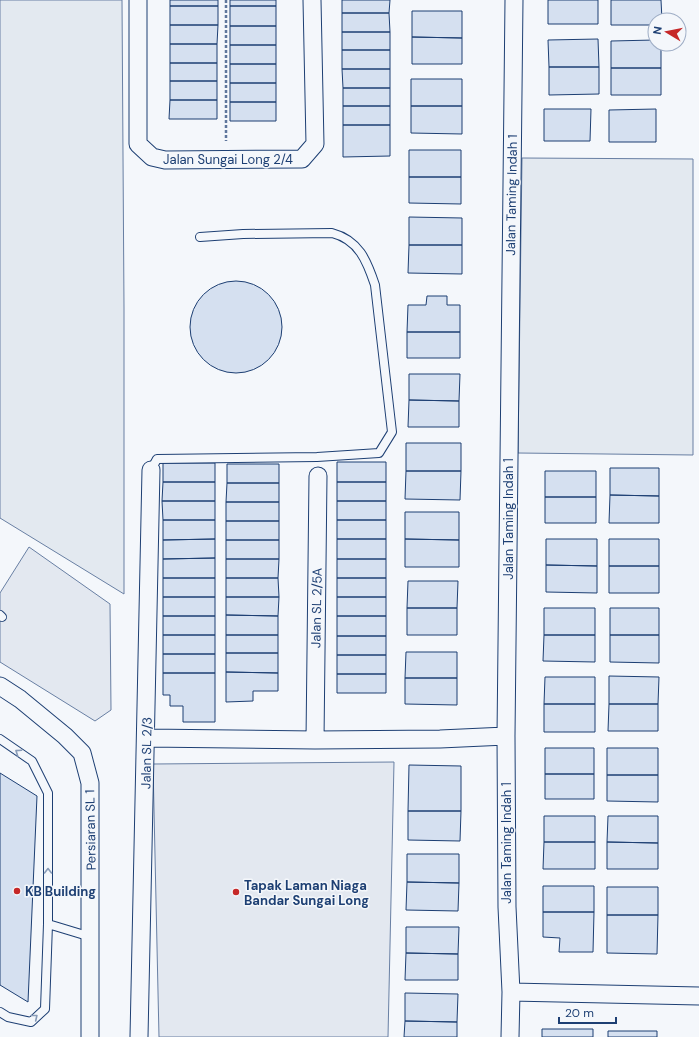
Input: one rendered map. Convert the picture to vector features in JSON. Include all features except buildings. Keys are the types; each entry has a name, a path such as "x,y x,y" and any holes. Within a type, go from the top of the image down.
{"street":[{"name":"Jalan Sungai Long 2/4","path":"138,0 138,144 152,157 165,160 302,159 315,144 312,0"},
{"name":"Jalan Taming Indah 1","path":"510,1037 511,992 507,907 506,736 514,0"},
{"name":"Jalan SL 2/3","path":"139,1037 151,470"},
{"name":"Jalan SL 2/5A","path":"315,740 318,476"},
{"name":"Persiaran SL 1","path":"0,686 20,699 65,736 82,753 90,783 90,1037"},
{"path":"146,738 315,740 440,739 506,736"},
{"path":"511,992 699,996"}],"lane":[{"path":"151,470 157,459 317,457 379,453 392,432 375,285 368,264 360,249 343,236 332,233 243,234 200,237"},
{"path":"0,739 32,761 48,793 48,924 45,1009 31,1022 8,1017 0,1012"},
{"path":"48,924 90,937"}],"path":[{"path":"225,160 226,0"}],"shaded area":[{"path":"0,0 122,0 124,594 0,518"},
{"path":"522,158 693,159 693,455 518,453"},
{"path":"29,547 110,604 111,710 95,721 0,662 0,593"},
{"path":"394,762 388,1037 159,1037 153,764"}],"place":[{"name":"KB Building","path":"17,891"},
{"name":"Tapak Laman Niaga Bandar Sungai Long","path":"236,892"}]}
